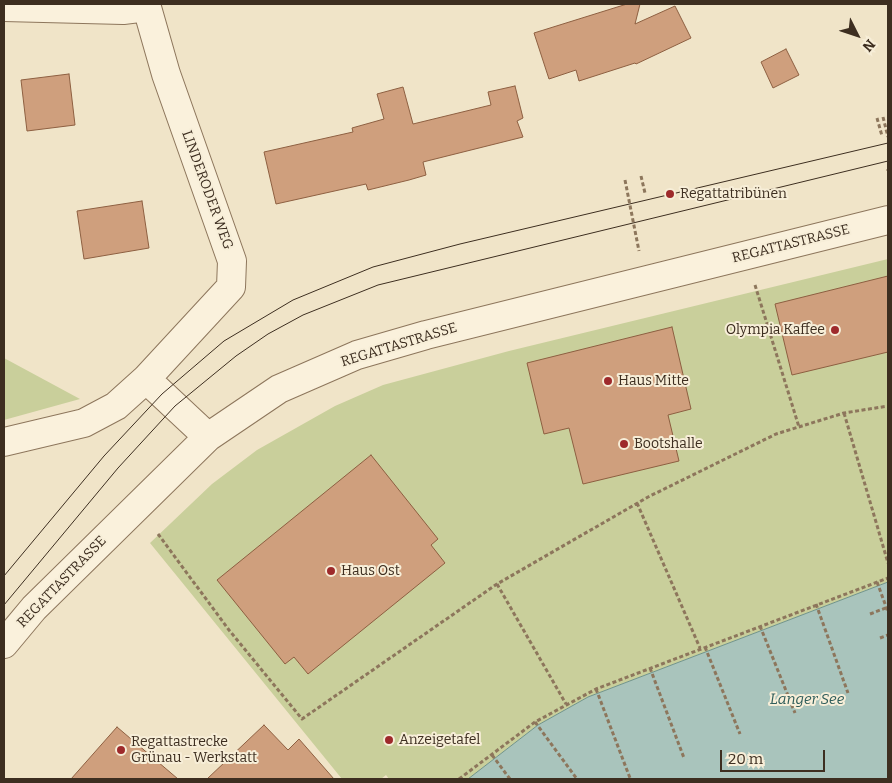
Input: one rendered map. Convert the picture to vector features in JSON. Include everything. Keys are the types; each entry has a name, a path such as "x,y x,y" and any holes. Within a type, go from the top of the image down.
{"street":[{"path":"4,7 123,10 146,5"},
{"name":"LINDERODER WEG","path":"4,442 84,423 116,406 146,378 231,287 232,261 166,74 146,5"},
{"name":"REGATTASTRASSE","path":"4,644 34,608 208,437 279,389 357,355 426,335 888,220"},
{"path":"146,378 208,437"}],"path":[{"path":"883,117 888,137"},
{"path":"877,118 882,136"},
{"path":"641,176 645,193"},
{"path":"625,180 645,282"},
{"path":"748,255 756,291 799,427"},
{"path":"158,534 230,630 302,718 497,584 637,503 776,434 844,413 888,406"},
{"path":"844,413 888,562"},
{"path":"637,503 700,648"},
{"path":"459,779 536,722 596,689 888,578"},
{"path":"870,614 888,609 877,582"},
{"path":"497,584 566,704"},
{"path":"816,604 848,693"},
{"path":"760,626 795,713"},
{"path":"880,638 888,635"},
{"path":"706,647 740,734"},
{"path":"650,668 684,758"},
{"path":"596,689 630,778"},
{"path":"536,722 577,779"},
{"path":"492,754 510,779"}],"green space":[{"path":"888,259 888,582 588,697 538,725 468,779 389,779 386,775 381,779 342,779 150,543 212,484 257,450 335,406 383,385 509,351"},
{"path":"4,358 80,399 4,420"}],"water":[{"name":"Langer See","path":"888,582 888,779 468,779 538,725 588,697"}],"building":[{"path":"627,4 640,4 635,24 675,6 691,38 636,64 579,81 576,70 549,79 534,33"},
{"path":"786,49 799,75 773,88 761,62"},
{"path":"69,74 75,125 27,131 21,80"},
{"path":"515,86 523,118 517,121 523,137 423,162 426,175 409,180 368,190 366,184 276,204 264,152 353,132 352,128 384,119 377,94 403,87 413,124 491,105 488,92"},
{"path":"142,201 149,248 84,259 77,211"},
{"name":"Olympia Kaffee","path":"888,276 888,352 792,375 775,304"},
{"name":"Haus Mitte","path":"672,327 691,409 668,415 679,461 583,484 569,428 544,434 527,363"},
{"name":"Haus Ost","path":"371,455 438,539 431,545 445,563 308,674 294,657 285,664 217,580"},
{"path":"264,725 288,750 299,739 334,779 207,779"},
{"name":"Regattastrecke Grünau - Werkstatt","path":"117,727 178,779 71,779"}],"tram line":[{"path":"4,576 104,456 162,394 224,341 293,300 373,267 460,244 888,143"},
{"path":"4,605 118,468 175,406 236,356 268,334 303,315 378,285 888,161"}],"place":[{"name":"Regattatribünen","path":"670,194"},
{"name":"Olympia Kaffee","path":"835,330"},
{"name":"Haus Mitte","path":"608,381"},
{"name":"Bootshalle","path":"624,444"},
{"name":"Haus Ost","path":"331,571"},
{"name":"Anzeigetafel","path":"389,740"},
{"name":"Regattastrecke Grünau - Werkstatt","path":"121,750"}]}
